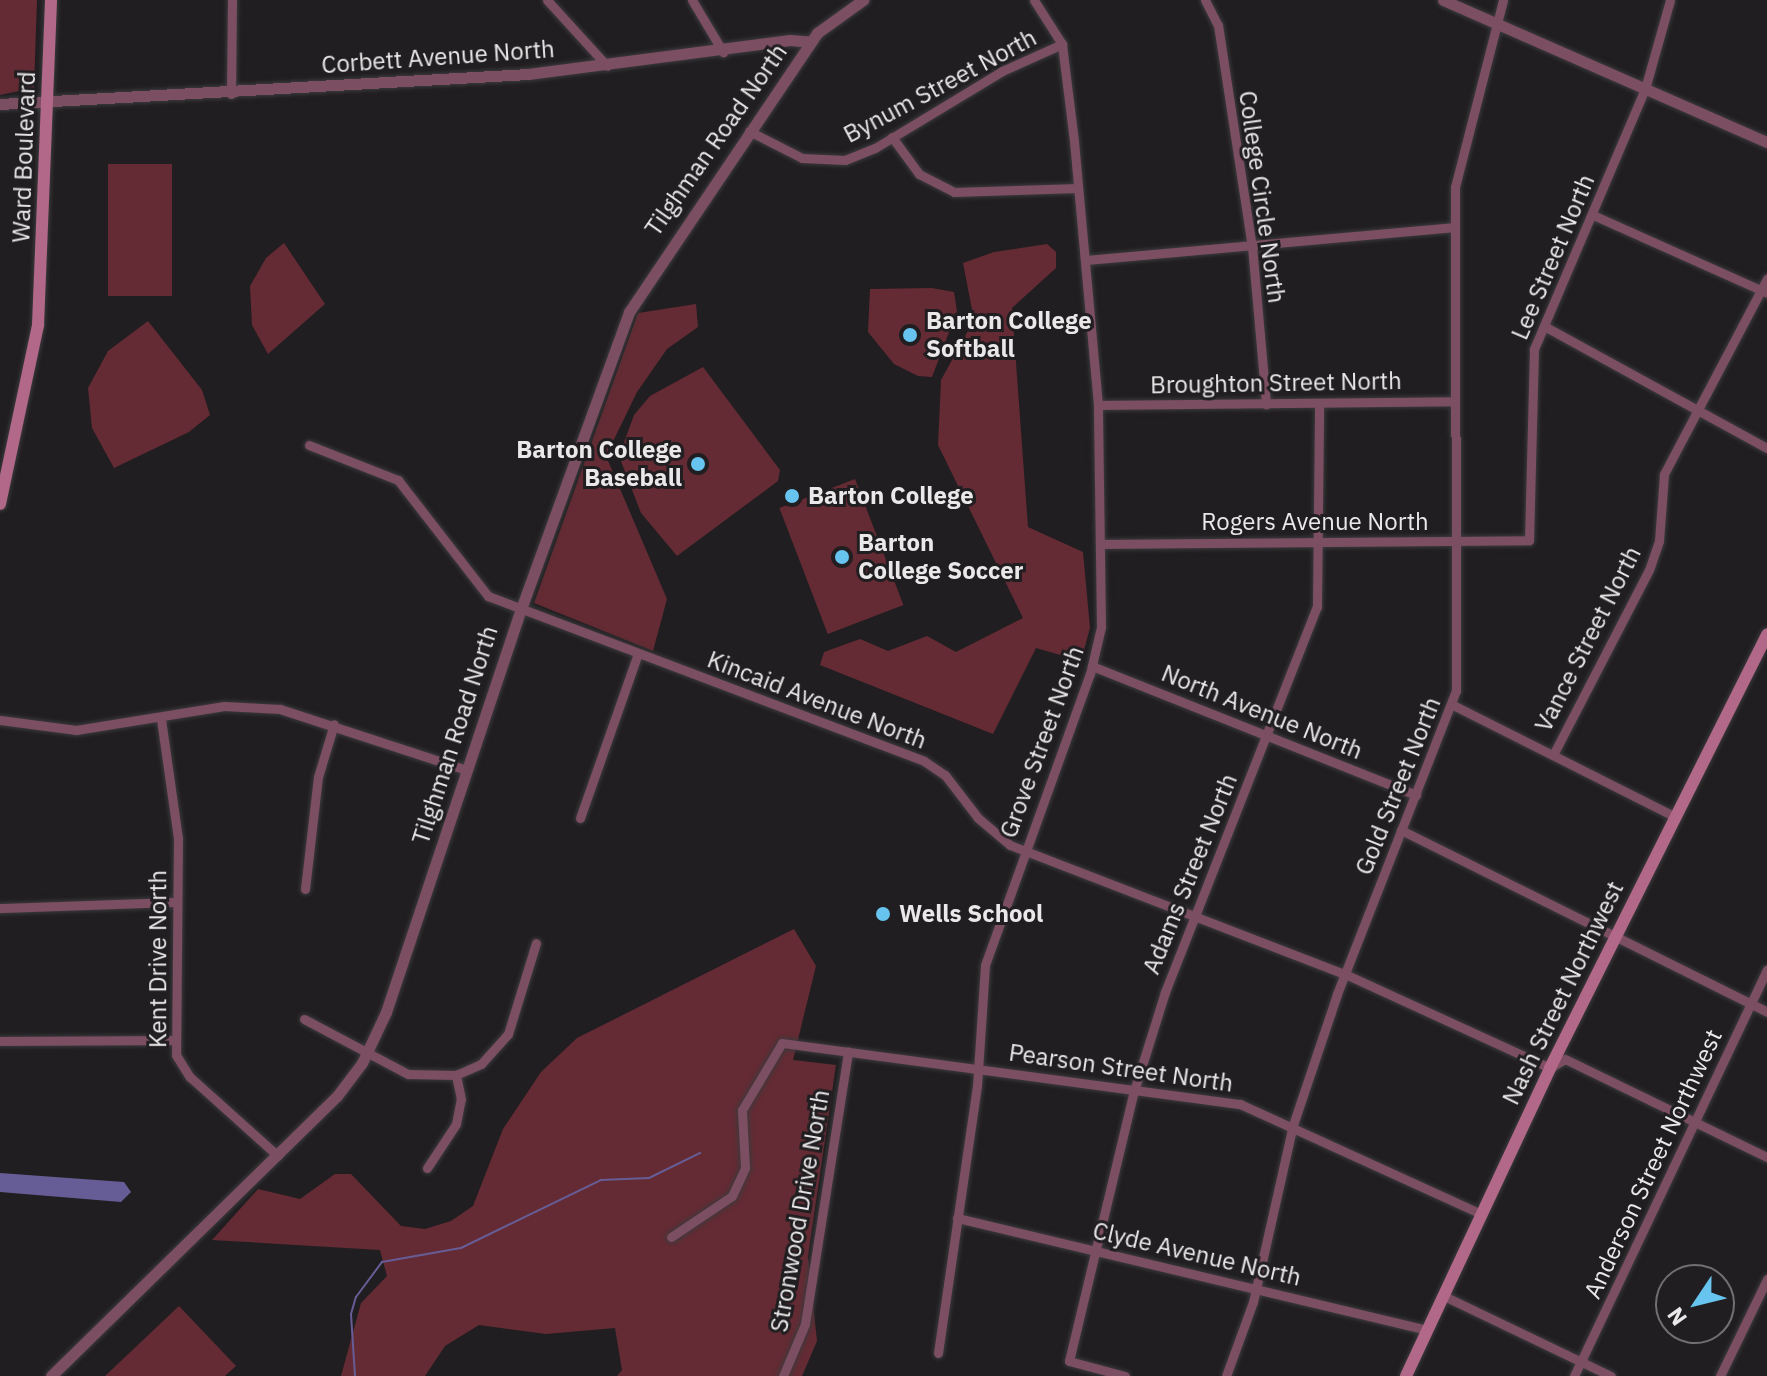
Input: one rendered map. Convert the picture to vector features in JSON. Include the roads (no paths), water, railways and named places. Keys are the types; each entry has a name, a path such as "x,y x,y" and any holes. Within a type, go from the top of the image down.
{"main road":[{"name":"Ward Boulevard","path":"0,504 38,325 51,0"},
{"name":"Nash Street Northwest","path":"1406,1376 1550,1068 1765,640"}],"street":[{"path":"231,94 232,0"},
{"path":"547,0 607,66"},
{"path":"692,0 723,52"},
{"path":"811,42 863,0"},
{"name":"Grove Street North","path":"938,1353 979,1069 984,970 1023,851 1092,666 1101,627 1098,405 1078,188 1062,44 1034,0"},
{"name":"College Circle North","path":"1206,0 1218,25 1252,246 1266,404"},
{"path":"1443,0 1767,142"},
{"name":"Gold Street North","path":"1226,1376 1256,1289 1293,1125 1345,974 1453,705 1454,227 1459,164 1503,0"},
{"name":"Lee Street North","path":"1529,540 1531,377 1544,326 1645,89 1670,0"},
{"name":"Corbett Avenue North","path":"0,104 49,105 231,94 607,66 723,52 790,40 811,42"},
{"name":"Tilghman Road North","path":"51,1376 337,1096 367,1054 521,609 629,312 811,42"},
{"name":"Bynum Street North","path":"749,131 789,154 829,162 861,155 1002,71 1062,44"},
{"path":"892,137 919,174 954,192 1078,188"},
{"path":"1593,215 1764,292"},
{"path":"1085,260 1454,227"},
{"name":"Vance Street North","path":"1553,755 1649,570 1659,541 1664,474 1764,292 1767,279"},
{"path":"1544,326 1767,448"},
{"name":"Broughton Street North","path":"1098,405 1454,401"},
{"name":"Adams Street North","path":"1125,1376 1069,1361 1098,1251 1134,1091 1193,916 1269,737 1317,607 1319,403"},
{"name":"Kincaid Avenue North","path":"309,445 398,480 482,591 521,609 937,768 994,834 1023,851 1345,974 1550,1068"},
{"name":"Rogers Avenue North","path":"1100,544 1529,540"},
{"path":"580,818 638,653"},
{"name":"North Avenue North","path":"1092,666 1416,795"},
{"path":"1453,705 1674,816"},
{"path":"0,720 76,730 161,719 224,706 252,707 334,724 467,770"},
{"name":"Kent Drive North","path":"161,719 178,838 175,1040 178,1060 190,1077 278,1156"},
{"path":"305,889 318,777 334,724"},
{"path":"1401,830 1767,1012"},
{"path":"0,908 176,902"},
{"path":"304,1019 367,1054 420,1077 456,1075 481,1064 508,1034 536,943"},
{"name":"Anderson Street Northwest","path":"1574,1376 1767,970"},
{"path":"0,1041 175,1040"},
{"name":"Pearson Street North","path":"671,1237 732,1196 745,1168 742,1110 782,1043 1240,1104 1293,1125 1481,1214"},
{"name":"Stronwood Drive North","path":"783,1376 805,1324 848,1051"},
{"path":"1550,1068 1565,1059 1767,1157"},
{"path":"427,1168 459,1112 456,1075"},
{"name":"Clyde Avenue North","path":"957,1218 1428,1330"},
{"path":"1720,1376 1767,1279"},
{"path":"1444,1296 1611,1376"}],"waterway":[{"path":"355,1376 351,1314 356,1297 382,1262 461,1248 601,1180 649,1178 700,1153"}],"place":[{"name":"Barton College Softball","path":"910,335"},
{"name":"Barton College Baseball","path":"698,464"},
{"name":"Barton College","path":"792,496"},
{"name":"Barton College Soccer","path":"842,557"},
{"name":"Wells School","path":"883,914"}]}
